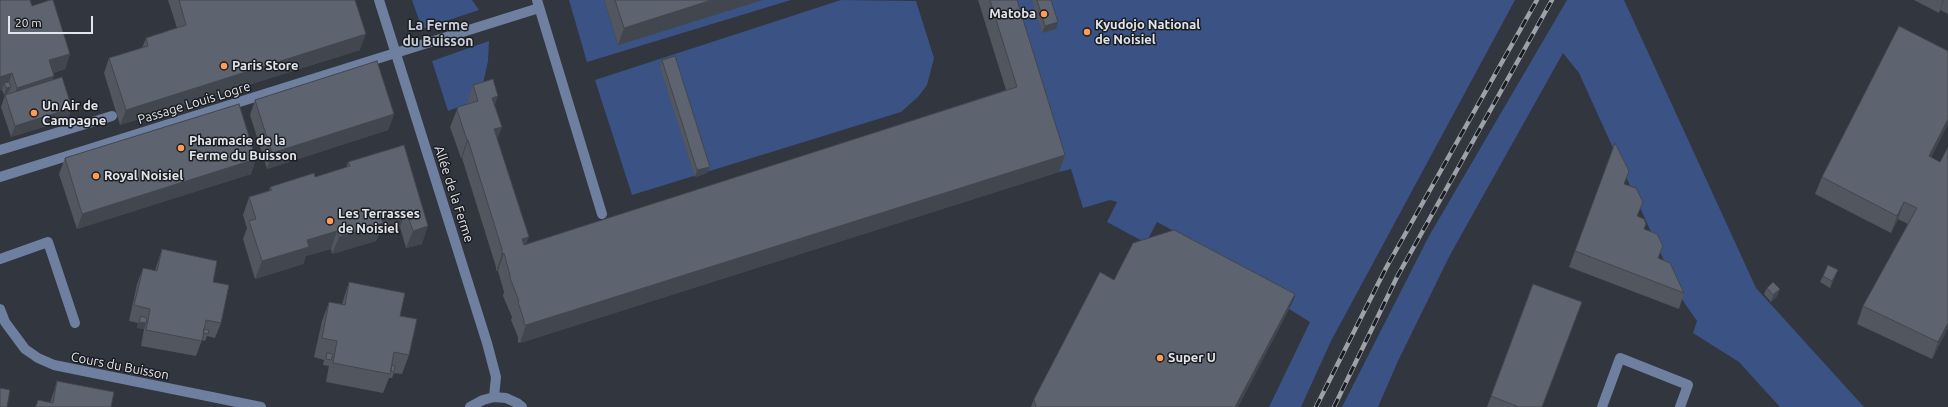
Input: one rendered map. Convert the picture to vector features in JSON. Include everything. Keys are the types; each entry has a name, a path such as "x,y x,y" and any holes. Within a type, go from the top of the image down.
{"street":[{"name":"Allée de la Ferme","path":"378,0 487,343 496,377 494,397"},
{"name":"Passage Louis Logre","path":"0,177 396,54 538,4"},
{"path":"538,4 602,214"},
{"path":"0,150 112,116"},
{"path":"0,259 48,242 75,323"},
{"name":"Cours du Buisson","path":"0,309 5,322 25,349 38,358 54,365 261,407"},
{"path":"1602,407 1620,358 1688,385 1680,407"},
{"path":"470,407 483,400 494,397 506,398 522,407"}],"shaded area":[{"path":"412,0 472,0 479,10 422,29"},
{"path":"569,0 604,0 618,45 762,0 791,0 587,62"},
{"path":"841,0 916,1 934,58 927,85 918,97 901,112 632,195 595,80"},
{"path":"1005,0 1515,0 1331,341 1301,407 1269,407 1310,322 1289,309 1295,296 1157,222 1146,243 1107,222 1117,202 1110,200 1083,208 1071,169 1059,172"},
{"path":"1567,0 1624,0 1756,288 1864,407 1780,407 1739,362 1693,333 1697,321 1681,298 1579,73 1563,53 1450,255 1398,361 1378,407 1342,407 1429,236"},
{"path":"489,41 488,61 483,84 467,104 448,111 432,61"}],"building":[{"path":"0,0 30,0 32,6 53,0 70,54 49,60 54,76 17,88 12,73 0,77"},
{"path":"179,0 355,0 366,34 126,110 109,58 148,46 146,38 186,25"},
{"path":"615,0 712,0 624,28"},
{"path":"990,0 1017,0 1065,155 526,325 524,324 519,301 510,278 504,253 502,254 502,249 468,140 457,110 458,107 478,101 473,85 493,79 498,96 492,98 502,127 494,129 529,237 522,239 524,245 1017,87"},
{"path":"1037,0 1051,0 1058,22 1045,26"},
{"path":"1899,26 1948,51 1948,119 1929,156 1940,162 1948,147 1948,323 1938,342 1863,306 1917,208 1904,202 1897,216 1822,177"},
{"path":"675,56 710,167 697,170 662,60"},
{"path":"377,61 394,114 272,153 255,100"},
{"path":"62,77 72,108 15,126 5,95"},
{"path":"9,82 11,87 6,88 4,83"},
{"path":"239,104 256,159 82,214 65,158"},
{"path":"1615,143 1629,171 1624,184 1636,188 1643,202 1637,216 1644,219 1646,224 1644,229 1657,234 1663,246 1658,258 1670,263 1684,293 1575,251"},
{"name":"Les Terrasses de Noisiel","path":"404,145 428,226 413,231 406,210 381,218 383,223 339,237 337,231 307,240 309,247 262,261 249,221 256,219 249,197 272,190 270,187 314,173 315,177 350,166 348,162"},
{"name":"Super U","path":"1174,230 1295,294 1235,407 1036,407 1034,399 1100,272 1114,280 1133,243"},
{"path":"162,249 217,261 213,282 229,285 221,323 206,320 202,341 146,330 150,309 134,305 143,268 157,271"},
{"path":"1828,265 1838,270 1832,281 1823,276"},
{"path":"349,282 405,293 400,316 417,319 409,355 394,352 390,374 333,363 337,341 322,338 329,302 345,305"},
{"path":"1773,282 1780,289 1773,295 1767,288"},
{"path":"1533,284 1582,302 1542,407 1519,407 1491,396"},
{"path":"141,316 147,318 146,323 139,322"},
{"path":"204,329 209,330 208,334 203,333"},
{"path":"327,353 333,354 331,360 326,359"},
{"path":"392,365 395,366 394,372 391,371"},
{"path":"57,381 114,392 111,407 36,407 38,400 53,403"},
{"path":"0,388 10,390 7,407 0,407"}],"railway":[{"path":"1316,407 1386,268 1537,0"},
{"path":"1334,407 1397,277 1552,0"}],"place":[{"name":"Matoba","path":"1044,14"},
{"name":"Kyudojo National de Noisiel","path":"1087,32"},
{"name":"Paris Store","path":"224,66"},
{"name":"Un Air de Campagne","path":"34,113"},
{"name":"Pharmacie de la Ferme du Buisson","path":"181,148"},
{"name":"Royal Noisiel","path":"96,176"},
{"name":"Les Terrasses de Noisiel","path":"330,221"},
{"name":"Super U","path":"1160,358"}],"district":[{"name":"La Ferme du Buisson","path":"438,34"}]}
